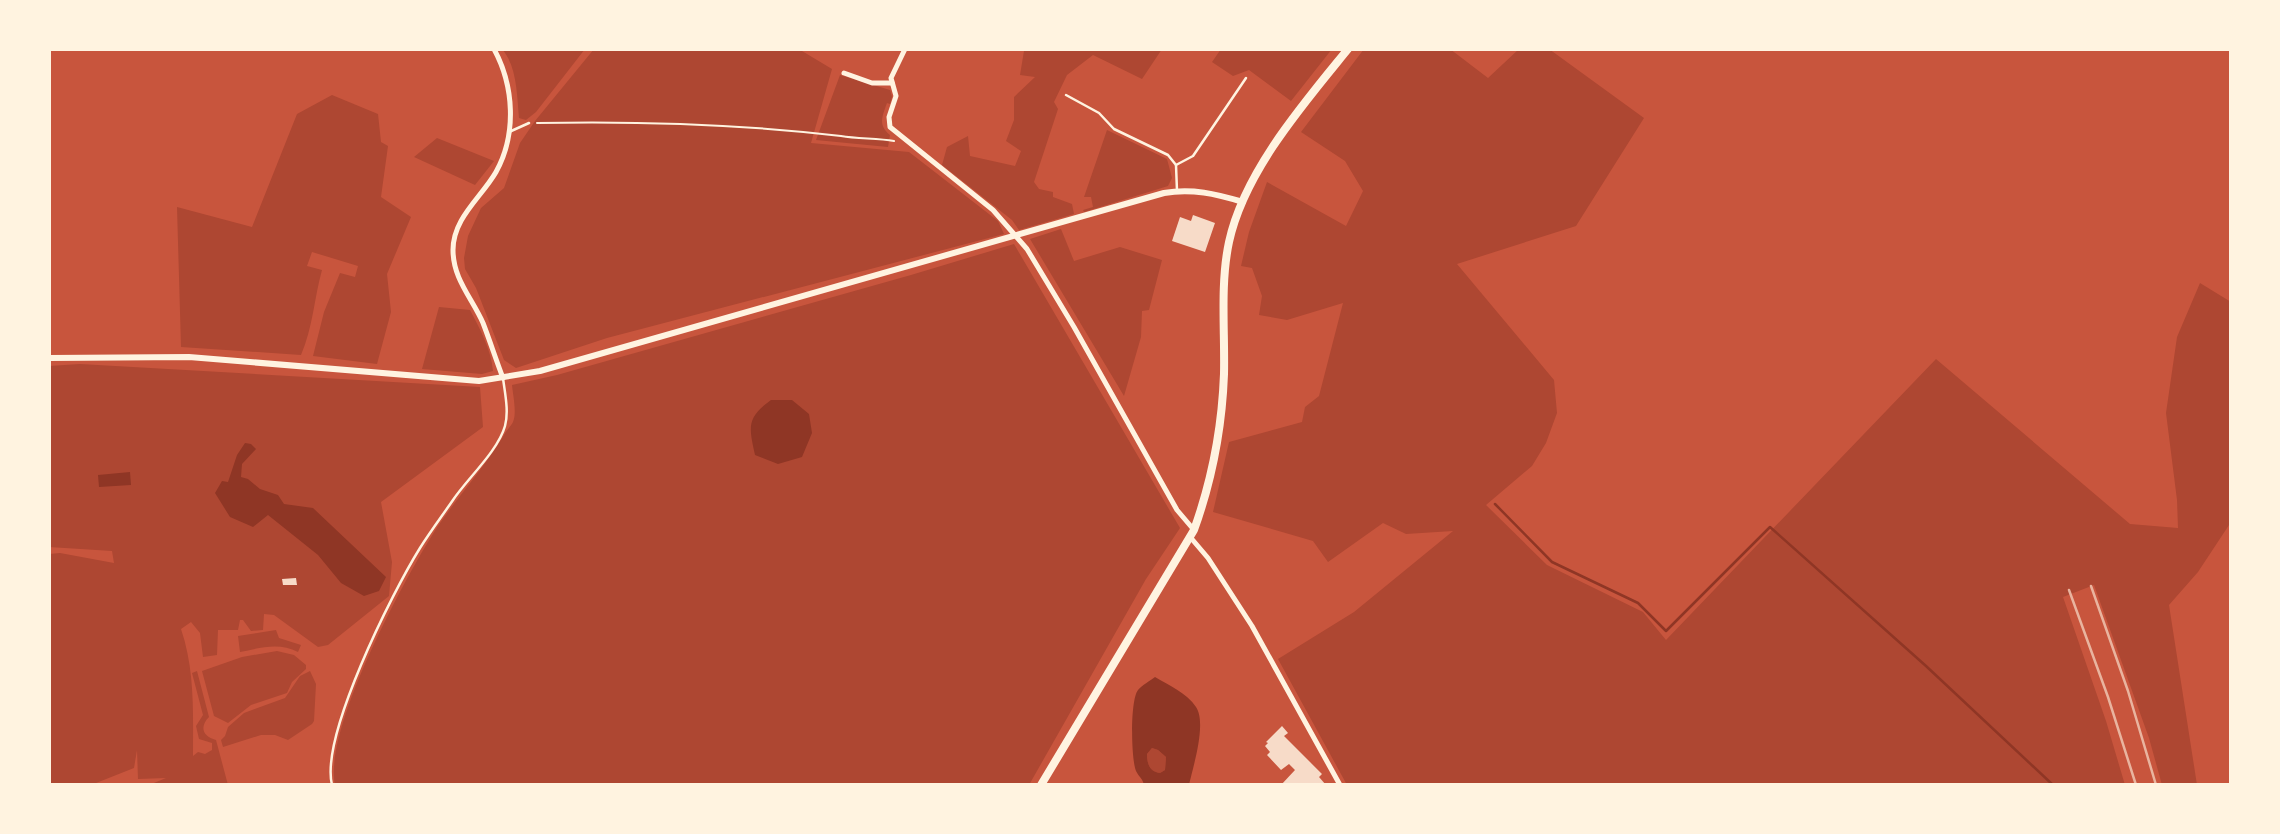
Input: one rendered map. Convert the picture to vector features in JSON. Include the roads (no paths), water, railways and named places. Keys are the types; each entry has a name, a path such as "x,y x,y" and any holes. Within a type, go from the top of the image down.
{"main road":[{"path":"1041,785 1192,534 1209,484 1221,421 1226,262 1231,233 1243,202 1266,160 1348,49"}],"street":[{"path":"494,49 509,90 511,118 506,147 496,173 462,219 453,247 460,285 482,322 503,379"},
{"path":"905,49 894,69 892,83 896,96 888,123 894,131 1003,219 1027,249 1177,510 1252,626 1340,785"},
{"path":"844,73 872,83 892,83"},
{"path":"49,358 189,357 449,381 503,379 1177,191 1200,191 1243,202"}],"lane":[{"path":"1176,165 1194,156 1246,78"},
{"path":"1066,94 1099,113 1114,129 1168,155 1176,165 1177,191"},
{"path":"509,132 529,123"},
{"path":"332,785 330,758 334,738 375,635 419,549 504,429 506,417 503,379"}],"waterway":[{"path":"1495,504 1552,562 1638,603 1666,631 1770,527 1926,666 2053,785"}],"railway":[{"path":"2091,586 2128,691 2156,785"},
{"path":"2069,590 2108,697 2136,785"}]}
